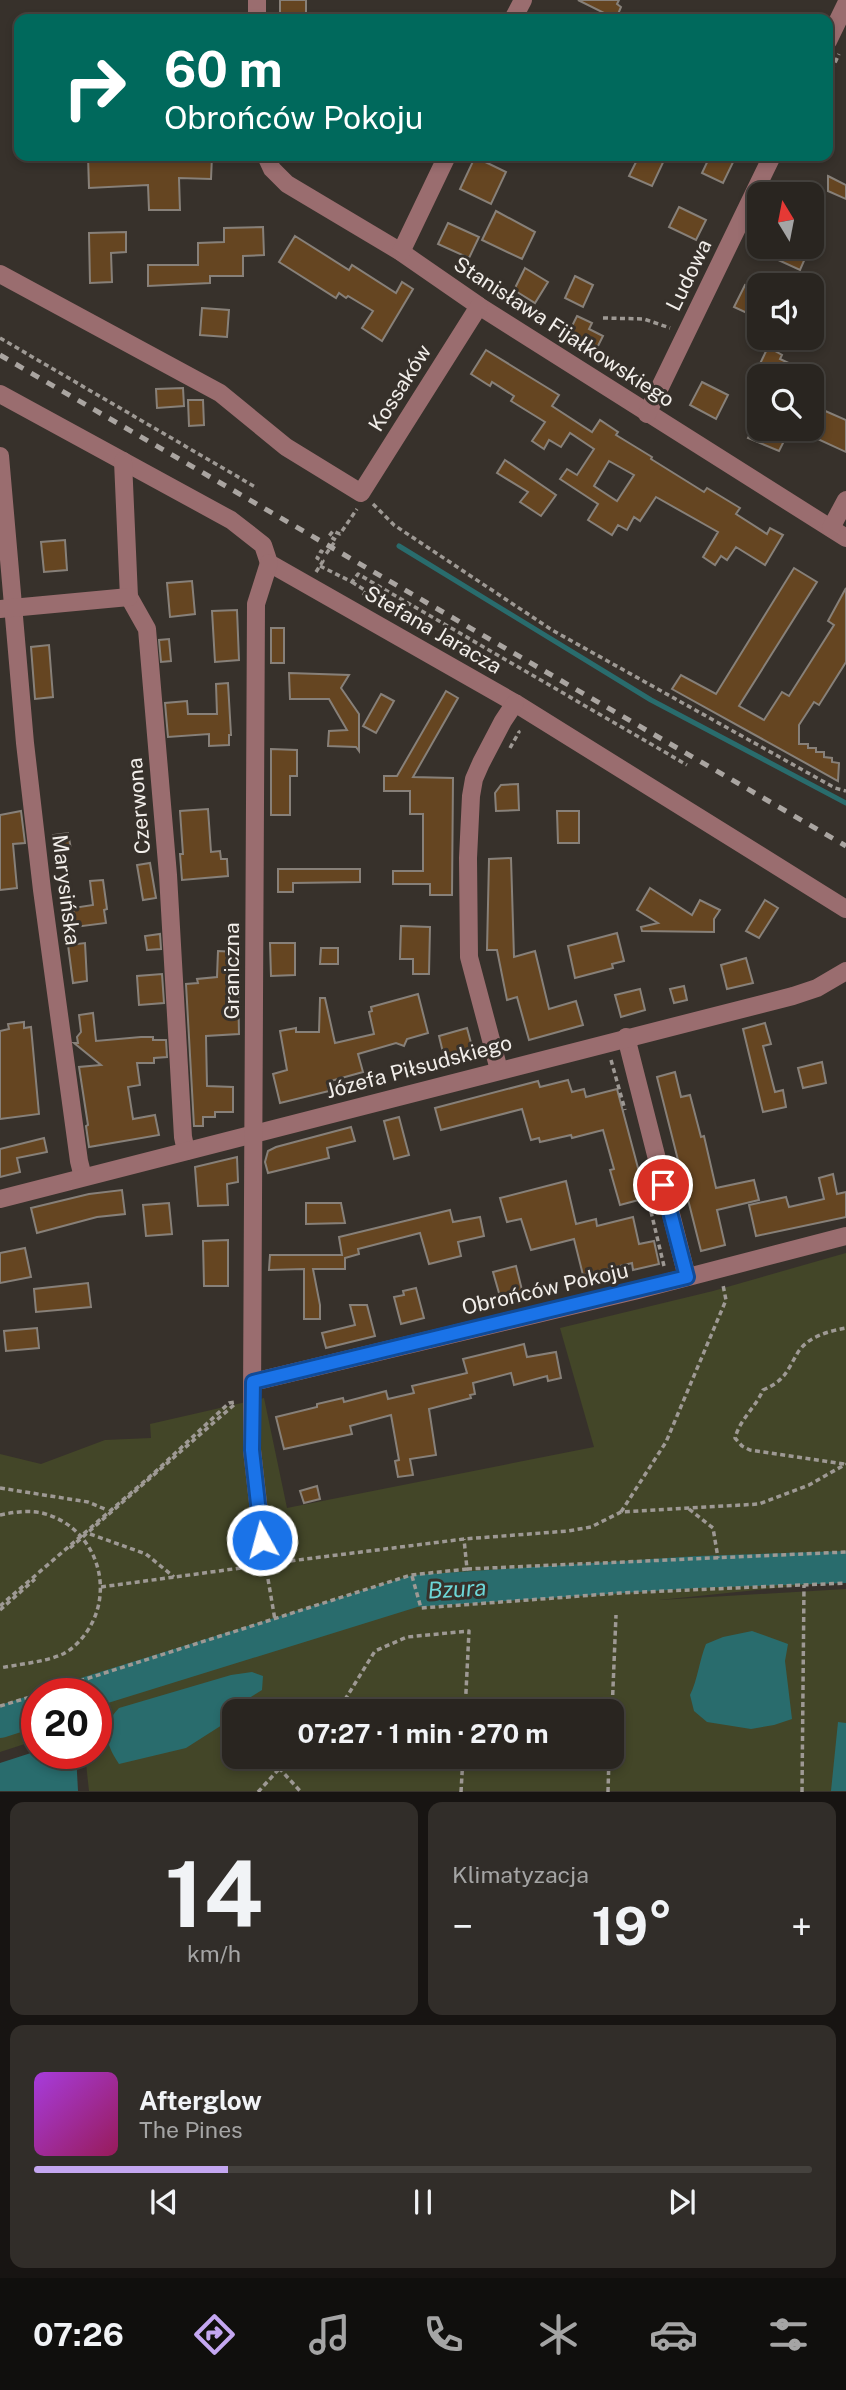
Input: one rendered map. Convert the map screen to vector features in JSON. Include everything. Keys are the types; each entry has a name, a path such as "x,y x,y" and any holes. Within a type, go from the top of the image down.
{"street":[{"path":"835,45 846,4"},
{"name":"Stanisława Fijałkowskiego","path":"269,161 272,169 287,184 401,252 479,306 647,414 839,533"},
{"path":"401,252 445,161"},
{"name":"Ludowa","path":"647,414 770,161"},
{"path":"0,274 220,393 286,447 363,495"},
{"name":"Kossaków","path":"363,495 479,306"},
{"name":"Stefana Jaracza","path":"0,394 231,520 262,545 269,563 515,704 846,909"},
{"name":"Marysińska","path":"0,456 6,608 42,890 83,1177"},
{"name":"Czerwona","path":"122,461 129,597 147,629 168,875 186,1151"},
{"path":"839,533 846,500"},
{"name":"Graniczna","path":"265,1564 252,1450 256,604 269,563"},
{"path":"6,608 129,597"},
{"path":"499,1070 469,957 468,858 474,779 503,721 515,704"},
{"name":"Józefa Piłsudskiego","path":"0,1199 499,1070 628,1045 817,988 846,971"},
{"path":"628,1045 687,1277"},
{"name":"Obrońców Pokoju","path":"253,1382 846,1237"}],"path":[{"path":"603,318 644,319 671,328"},
{"path":"0,338 257,488"},
{"path":"302,582 313,576 323,561 317,558 321,551 326,554 336,540 329,536 333,531 340,534 363,495 394,525 552,630 811,775 835,788 846,790"},
{"path":"320,566 366,591 363,596"},
{"path":"352,582 358,574 687,765"},
{"path":"503,721 519,732 508,752"},
{"path":"627,1117 611,1058 628,1045"},
{"path":"646,1193 665,1270"},
{"path":"621,1512 666,1442 726,1300 719,1269"},
{"path":"846,1328 822,1333 798,1352 779,1383 764,1390 757,1404 739,1425 735,1438 750,1450 846,1464"},
{"path":"0,1608 230,1411 238,1401 229,1403 84,1535"},
{"path":"101,1587 464,1539 568,1531 591,1527 621,1512 759,1504 809,1485 846,1464"},
{"path":"0,1489 88,1502 108,1511"},
{"path":"688,1508 713,1528 718,1558"},
{"path":"0,1515 17,1512 43,1514 84,1535 146,1554 174,1577"},
{"path":"0,1668 62,1654 82,1638 96,1616 101,1587 97,1564 84,1535"},
{"path":"464,1539 467,1569"},
{"path":"89,1678 411,1575 467,1569 846,1552"},
{"path":"265,1564 275,1620"},
{"path":"411,1575 421,1608 621,1593 846,1583"},
{"path":"802,1791 804,1585"},
{"path":"613,1699 617,1615"},
{"path":"345,1699 375,1651 407,1637 469,1631 466,1699"},
{"path":"0,1706 21,1699"},
{"path":"258,1791 278,1769"},
{"path":"280,1769 302,1791"},
{"path":"461,1791 462,1769"},
{"path":"608,1791 609,1769"}],"green space":[{"path":"846,1253 846,1581 659,1600 846,1589 846,1791 89,1791 87,1769 112,1769 112,1678 21,1678 21,1745 0,1752 0,1454 41,1464 105,1440 151,1438 150,1424 264,1398 287,1508 594,1447 560,1328 713,1291"}],"water":[{"path":"752,1631 788,1644 785,1661 792,1719 751,1729 707,1722 694,1711 690,1695 706,1644 723,1637"},
{"path":"252,1672 263,1676 262,1690 248,1699 222,1699 222,1725 186,1748 119,1764 112,1751 112,1717 119,1708 231,1675"},
{"path":"838,1722 846,1723 846,1791 831,1791"},
{"path":"21,1756 21,1769 77,1769 78,1791 0,1791 0,1763"}],"building":[{"path":"280,0 306,0 306,14 280,14"},
{"path":"578,0 619,0 617,4 621,7 618,14 606,14"},
{"path":"88,161 212,161 211,179 179,178 180,210 149,210 148,185 89,188"},
{"path":"473,161 483,161 506,172 491,204 460,189"},
{"path":"636,161 664,161 652,186 629,176"},
{"path":"708,161 734,161 723,183 702,173"},
{"path":"828,176 846,185 846,199 828,191"},
{"path":"679,207 706,220 696,240 669,227"},
{"path":"496,211 535,232 522,259 482,240"},
{"path":"448,223 479,237 469,258 438,244"},
{"path":"263,227 264,255 243,256 243,276 210,276 210,283 148,286 148,265 198,265 198,243 224,242 224,228"},
{"path":"126,232 126,252 111,253 112,282 90,283 89,233"},
{"path":"295,236 349,270 352,265 396,293 402,282 413,289 382,341 362,328 373,311 348,296 346,298 339,293 336,298 279,262"},
{"path":"776,259 805,259 800,270"},
{"path":"525,268 548,282 535,303 514,290"},
{"path":"575,276 593,285 583,307 565,298"},
{"path":"745,285 747,286 747,313 734,307"},
{"path":"202,308 229,310 227,337 200,335"},
{"path":"577,316 592,323 589,329 603,336 597,348 568,334"},
{"path":"486,350 559,395 552,406 592,432 600,420 618,432 616,435 652,457 651,459 704,492 707,488 740,508 736,514 767,534 770,528 783,535 765,565 736,547 727,560 721,556 715,565 703,557 718,532 656,497 640,521 634,517 627,530 618,525 612,535 588,520 598,504 560,479 567,469 577,475 594,449 570,433 561,447 549,440 544,449 532,441 545,422 511,401 514,396 492,382 490,386 471,374","holes":["609,461 634,475 617,501 594,486"]},
{"path":"767,350 773,350 782,355 780,359 791,364 760,364"},
{"path":"702,382 728,395 716,419 690,405"},
{"path":"183,388 184,406 157,408 156,389"},
{"path":"188,400 203,400 204,425 189,426"},
{"path":"824,410 846,420 846,452 822,441"},
{"path":"755,441 784,441 779,451"},
{"path":"505,460 556,495 541,516 520,502 528,492 497,473"},
{"path":"65,540 67,570 44,572 41,542"},
{"path":"794,568 817,582 739,706 764,720 782,692 789,696 834,625 828,621 846,588 846,662 819,705 814,702 799,725 799,744 808,744 808,748 816,748 816,752 824,752 824,757 839,763 838,781 672,689 681,675 716,694"},
{"path":"192,581 195,614 170,617 167,583"},
{"path":"237,610 239,660 215,662 212,611"},
{"path":"271,628 284,628 284,663 271,663"},
{"path":"169,639 171,661 161,662 159,640"},
{"path":"49,645 53,697 35,699 31,647"},
{"path":"289,673 349,675 341,688 359,714 359,751 356,747 328,746 329,731 347,730 329,699 290,699"},
{"path":"228,683 231,735 229,745 209,746 209,734 168,737 165,703 187,701 188,714 217,714 216,684"},
{"path":"446,691 458,698 413,777 453,778 452,895 430,895 430,884 393,884 393,871 423,871 423,814 410,814 410,791 384,791 384,776 397,776"},
{"path":"381,694 394,701 376,733 363,726"},
{"path":"271,749 297,750 297,776 290,776 290,815 271,815"},
{"path":"518,784 519,810 496,811 495,793 501,785"},
{"path":"208,809 211,852 220,851 221,859 227,859 228,876 182,880 180,811"},
{"path":"21,811 25,843 13,844 17,888 0,890 0,815"},
{"path":"557,811 579,811 579,843 558,843"},
{"path":"68,833 71,849 56,852 53,835"},
{"path":"511,858 514,957 535,951 549,1009 576,1001 583,1025 529,1040 517,997 507,1000 497,950 487,950 489,859"},
{"path":"150,863 156,898 143,900 137,865"},
{"path":"278,869 360,869 360,882 293,883 293,892 278,892"},
{"path":"103,880 106,923 75,927 73,908 93,905 90,881"},
{"path":"650,888 692,915 700,900 720,910 714,919 714,932 642,931 641,927 658,923 637,910"},
{"path":"765,900 778,908 759,938 746,931"},
{"path":"401,926 430,927 429,974 413,974 413,959 400,959"},
{"path":"617,933 624,961 612,964 613,968 575,978 568,946"},
{"path":"160,934 161,949 147,950 145,936"},
{"path":"85,943 87,981 73,983 68,945"},
{"path":"270,943 295,943 295,975 271,976"},
{"path":"321,948 338,948 338,964 320,964"},
{"path":"218,951 235,952 234,983 238,983 239,1034 206,1036 207,1086 233,1087 233,1112 215,1112 215,1117 203,1117 203,1126 194,1126 186,984 198,983 197,979 217,977"},
{"path":"746,958 753,983 727,989 721,965"},
{"path":"162,974 164,1003 139,1005 137,976"},
{"path":"684,986 687,1000 674,1003 670,989"},
{"path":"640,989 645,1010 621,1017 615,995"},
{"path":"418,994 428,1033 407,1039 404,1046 396,1043 358,1054 363,1072 327,1082 329,1091 280,1103 273,1074 287,1070 280,1031 296,1028 296,1032 319,1032 320,998 325,998 335,1043 374,1034 369,1012 372,1011 371,1007"},
{"path":"93,1013 96,1041 141,1037 166,1040 167,1057 154,1058 154,1063 137,1063 140,1085 128,1087 133,1119 155,1115 159,1135 89,1147 79,1067 101,1065 74,1043 78,1043 77,1037 81,1032 79,1015"},
{"path":"24,1022 24,1028 31,1027 39,1114 0,1119 0,1031 9,1029 8,1024"},
{"path":"765,1023 771,1044 763,1046 775,1092 783,1090 786,1107 763,1112 743,1029"},
{"path":"467,1028 474,1054 445,1061 439,1036"},
{"path":"822,1062 826,1083 803,1088 798,1068"},
{"path":"675,1072 681,1097 690,1095 701,1137 704,1136 716,1188 754,1180 759,1200 717,1210 725,1245 701,1251 657,1077"},
{"path":"568,1080 572,1092 584,1089 586,1097 617,1089 646,1198 620,1205 610,1170 614,1169 603,1130 572,1138 571,1135 540,1142 539,1138 531,1140 522,1109 441,1130 435,1108 538,1081 540,1087"},
{"path":"399,1117 409,1155 394,1159 384,1121"},
{"path":"351,1127 355,1141 327,1148 329,1158 268,1173 265,1162 268,1151"},
{"path":"44,1138 47,1152 17,1158 20,1172 0,1177 0,1149"},
{"path":"237,1157 238,1182 227,1184 228,1205 198,1206 195,1167"},
{"path":"833,1174 837,1194 846,1192 846,1217 756,1236 749,1205 786,1197 789,1207 824,1199 819,1178"},
{"path":"566,1181 576,1224 596,1219 597,1226 633,1217 639,1244 654,1241 659,1264 633,1270 632,1263 583,1275 574,1239 531,1250 521,1219 507,1222 500,1198"},
{"path":"122,1190 125,1214 97,1217 37,1233 31,1208 89,1194"},
{"path":"169,1203 172,1234 146,1236 143,1205"},
{"path":"306,1203 341,1203 345,1223 306,1224"},
{"path":"450,1210 453,1222 480,1217 484,1236 458,1242 461,1256 429,1264 420,1233 358,1249 359,1254 345,1258 345,1269 313,1269 320,1319 304,1319 304,1269 269,1270 270,1255 342,1255 339,1237"},
{"path":"228,1240 228,1286 204,1286 203,1241"},
{"path":"25,1248 31,1277 0,1283 0,1253"},
{"path":"516,1266 523,1294 501,1300 493,1272"},
{"path":"88,1283 91,1307 36,1312 34,1289"},
{"path":"416,1288 424,1318 401,1324 394,1297 404,1295 403,1291"},
{"path":"350,1305 367,1305 375,1336 326,1348 322,1333 355,1325"},
{"path":"37,1328 39,1348 6,1351 4,1331"},
{"path":"524,1344 527,1357 556,1352 561,1378 548,1381 547,1376 514,1385 511,1373 473,1383 475,1394 470,1395 471,1398 429,1409 436,1455 410,1459 413,1475 398,1477 395,1461 399,1460 391,1415 350,1426 352,1434 284,1449 276,1417 343,1398 344,1402 386,1391 388,1399 414,1393 412,1386 467,1373 463,1359"},
{"path":"317,1486 320,1499 304,1503 300,1491"}],"waterway":[{"path":"399,546 651,700 846,803"},
{"name":"Bzura","path":"112,1685 415,1591 698,1572 846,1567"},
{"name":"Bzura","path":"0,1722 21,1715"}],"railway":[{"path":"0,355 846,846"}],"route":[{"path":"262,1540 252,1450 253,1382 687,1277 663,1185"}]}
